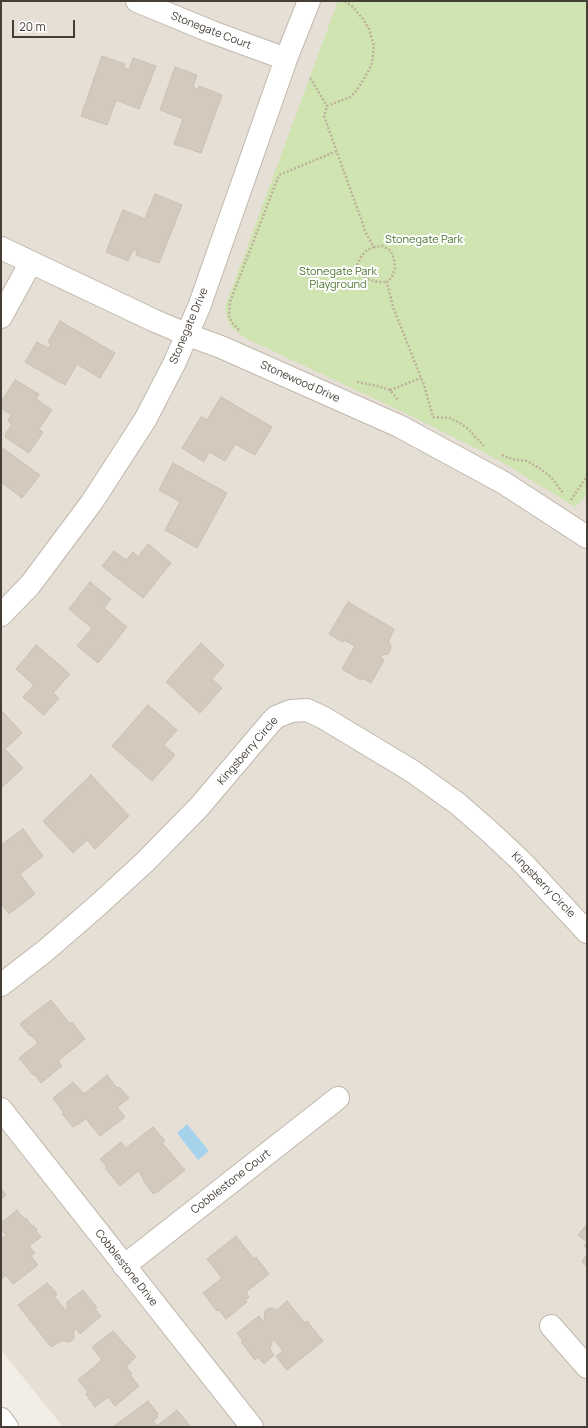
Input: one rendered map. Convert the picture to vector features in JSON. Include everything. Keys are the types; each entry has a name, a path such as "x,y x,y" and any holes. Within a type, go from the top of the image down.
{"street":[{"name":"Stonegate Court","path":"137,1 212,32 286,59"},
{"name":"Stonegate Drive","path":"1,615 30,585 92,502 144,420 174,364 199,307 286,59 309,1"},
{"name":"Stonewood Drive","path":"1,248 188,335 222,347 399,426 504,483 587,536"},
{"path":"1,317 31,262"},
{"name":"Kingsberry Circle","path":"1,985 51,946 146,862 199,807 276,717 283,713 295,710 308,710 324,718 412,771 458,804 521,861 587,932"},
{"name":"Cobblestone Court","path":"124,1266 338,1098"},
{"name":"Cobblestone Drive","path":"1,1109 252,1427"},
{"path":"551,1326 587,1367"},
{"path":"1,1419 7,1427"}],"path":[{"path":"327,106 350,97 364,80 372,63 374,46 369,30 363,19 353,7 345,1"},
{"path":"310,78 327,106 324,116 366,233 374,247"},
{"path":"244,334 233,324 230,317 230,302 279,175 337,151"},
{"path":"383,246 391,251 394,259 394,268 392,277 387,282 378,282 367,279 360,272 357,265 362,255 367,250 374,247 383,246"},
{"path":"387,282 393,307 421,378 433,417"},
{"path":"390,390 421,378"},
{"path":"353,382 390,390 399,402"},
{"path":"429,417 450,418 460,423 489,450"},
{"path":"498,454 512,459 527,461 540,468 551,478 560,491 567,497 569,504 587,476"}],"shaded area":[{"path":"1,1 587,1 587,1427 63,1427 1,1350"}],"green space":[{"name":"Stonegate Park","path":"338,1 587,1 587,495 575,507 502,462 424,422 247,339 233,329 227,319 225,307"}],"water":[{"path":"187,1124 209,1151 198,1160 177,1133"}],"building":[{"path":"102,56 125,64 124,68 129,70 133,58 156,66 139,109 116,100 107,125 81,116"},
{"path":"175,67 197,75 193,87 198,89 199,86 222,95 201,153 174,144 183,119 160,110"},
{"path":"155,194 182,205 159,263 136,255 137,252 133,249 128,261 106,252 123,210 145,219"},
{"path":"60,321 115,353 100,378 77,364 65,385 25,362 37,342 48,348 51,344 48,342"},
{"path":"15,380 39,394 36,399 52,410 39,429 43,432 29,453 5,437 12,424 8,421 11,415 1,408 1,402"},
{"path":"221,397 272,427 255,455 235,444 225,461 209,452 204,462 182,448 201,417 207,420"},
{"path":"1,447 40,475 22,498 1,482"},
{"path":"173,463 227,493 197,548 165,530 180,502 159,490"},
{"path":"148,544 171,563 143,598 102,566 114,551 126,560 133,552 138,557"},
{"path":"90,582 111,599 104,608 127,627 98,663 77,646 92,628 69,609"},
{"path":"348,602 394,629 388,642 390,643 391,649 388,654 381,655 380,657 384,660 371,683 362,678 361,680 342,669 355,646 344,640 343,642 329,634"},
{"path":"201,643 224,665 212,679 222,688 200,713 166,682"},
{"path":"36,645 70,674 53,693 59,698 44,715 23,697 34,685 16,669"},
{"path":"148,705 177,730 164,745 175,755 152,781 112,746"},
{"path":"1,710 22,733 5,749 23,768 1,788"},
{"path":"91,775 129,816 95,849 87,840 73,853 43,821"},
{"path":"23,829 43,856 20,874 35,894 9,914 1,904 1,845"},
{"path":"51,1000 70,1024 72,1022 85,1039 58,1061 62,1066 41,1083 19,1058 38,1043 20,1024"},
{"path":"107,1075 117,1088 119,1087 129,1098 117,1107 125,1117 100,1136 86,1119 73,1127 62,1114 64,1113 53,1098 73,1082 84,1094"},
{"path":"153,1127 165,1141 162,1143 185,1170 153,1194 138,1171 120,1186 105,1168 107,1167 100,1159 121,1142 126,1148"},
{"path":"1,1188 6,1195 1,1199"},
{"path":"17,1210 24,1219 26,1218 32,1226 33,1225 41,1237 29,1246 35,1253 31,1256 38,1265 13,1284 6,1275 1,1279 1,1239 6,1235 1,1228 1,1223"},
{"path":"587,1224 587,1242 578,1235"},
{"path":"236,1236 254,1259 256,1257 269,1274 246,1292 249,1297 245,1300 247,1302 226,1319 219,1310 217,1311 203,1293 222,1278 207,1259"},
{"path":"587,1254 587,1266 582,1262"},
{"path":"47,1283 55,1291 57,1295 54,1296 66,1311 67,1302 83,1290 97,1308 95,1309 101,1316 80,1334 76,1329 74,1331 74,1338 70,1342 63,1340 51,1347 18,1305"},
{"path":"287,1301 305,1323 307,1321 323,1341 287,1370 276,1356 283,1351 274,1340 272,1341 270,1349 274,1355 264,1364 258,1357 255,1360 241,1342 243,1341 237,1333 259,1316 263,1321 265,1319 265,1311 269,1308 275,1309 276,1311"},
{"path":"113,1331 136,1357 127,1366 127,1368 132,1374 130,1375 139,1386 115,1406 108,1397 95,1407 86,1394 88,1392 78,1380 102,1360 92,1347"},
{"path":"148,1401 158,1414 156,1416 158,1417 153,1421 157,1426 177,1410 191,1427 113,1427"}],"park label":[{"name":"Stonegate Park Playground","path":"338,278"}]}
